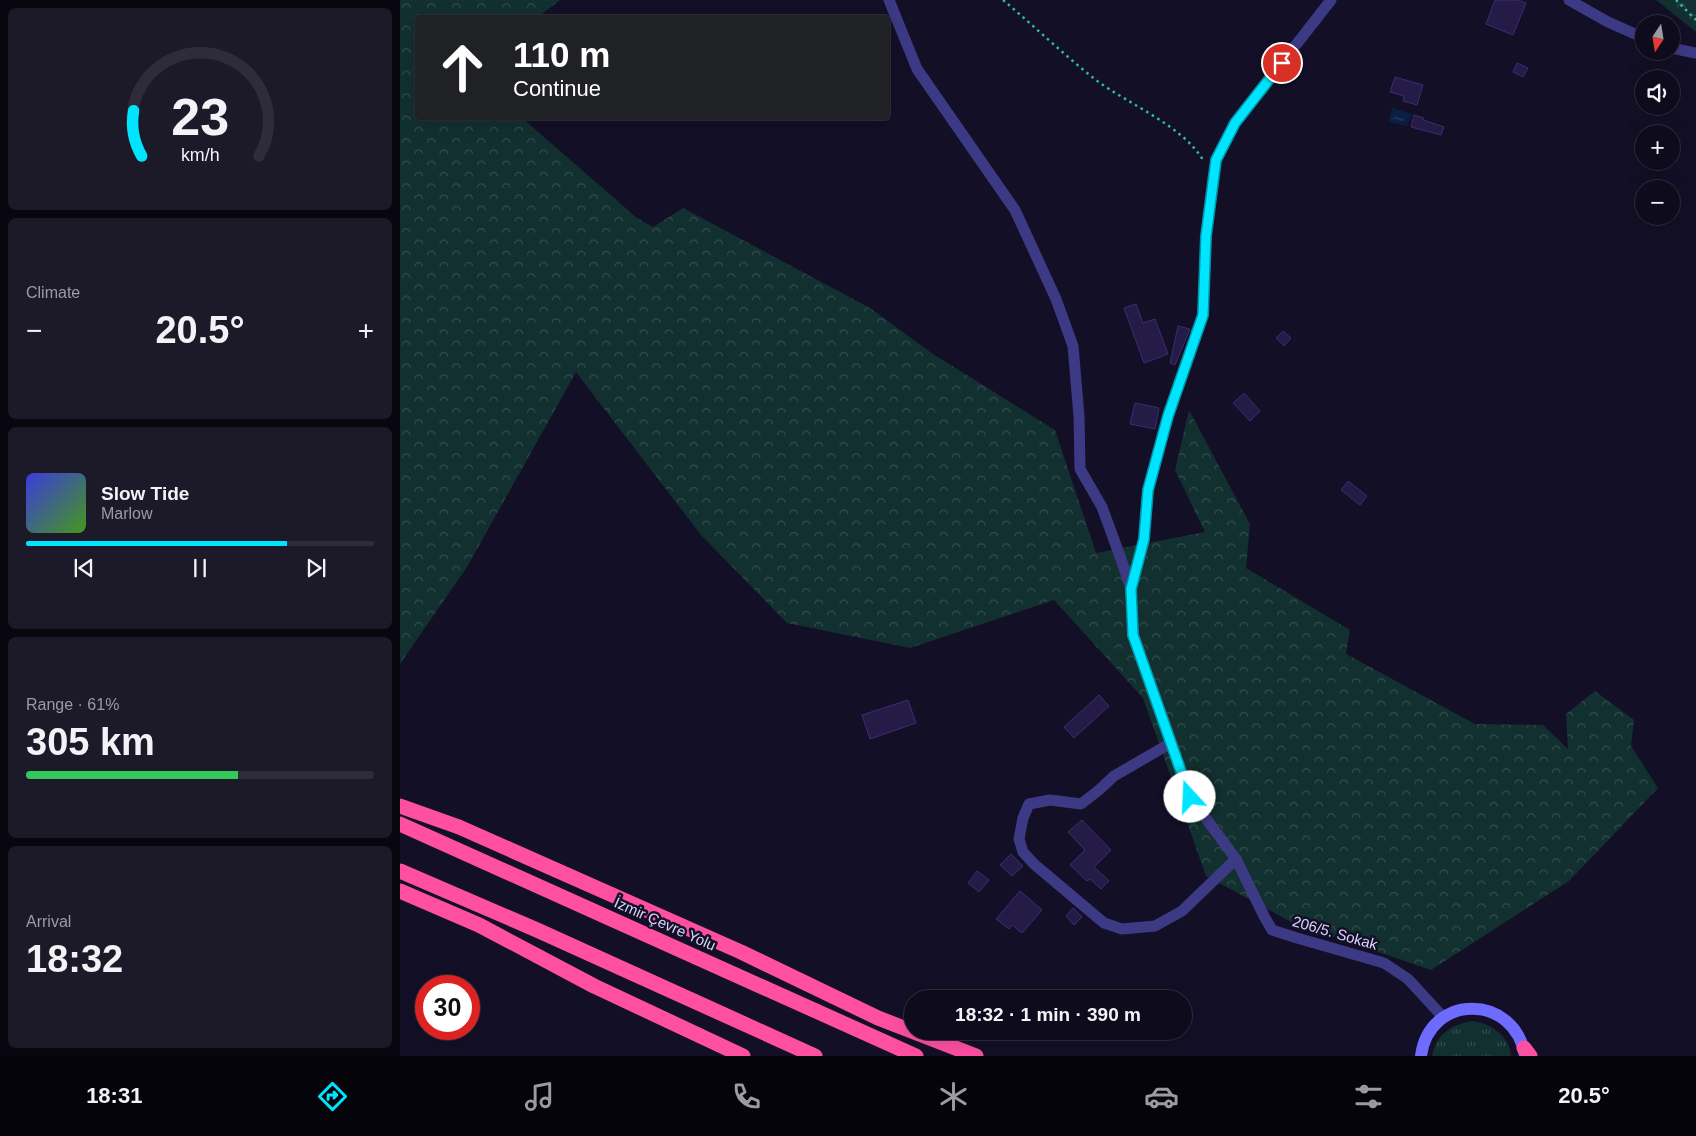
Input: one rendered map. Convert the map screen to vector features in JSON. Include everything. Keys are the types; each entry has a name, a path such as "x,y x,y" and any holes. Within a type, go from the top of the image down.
{"highway":[{"path":"400,806 467,830 709,937 878,1018 976,1056"},
{"name":"İzmir Çevre Yolu","path":"400,824 916,1056"},
{"path":"400,871 555,938 815,1056"},
{"path":"400,891 479,925 594,986 743,1056"}],"main road":[{"path":"1420,1056 1430,1030 1443,1017 1462,1009 1472,1008 1492,1012 1500,1016 1515,1030 1526,1053"}],"street":[{"path":"888,0 917,69 1015,210 1056,299 1073,346 1079,416 1080,469 1102,507 1131,589"},
{"path":"1131,589 1144,539 1148,490 1168,416 1203,315 1206,236 1216,160 1235,123 1331,0"},
{"path":"1569,0 1608,22 1635,34"},
{"path":"1680,50 1696,53"},
{"name":"206/5. Sokak","path":"1131,589 1133,635 1190,797 1236,859 1272,930 1384,963 1408,979 1443,1017"},
{"path":"1171,743 1114,776 1081,804 1050,800 1028,804 1019,839 1023,852 1034,864 1104,922 1122,930 1155,926 1182,911 1236,859"}],"path":[{"path":"1003,0 1097,80 1172,129 1203,159 1205,168"},
{"path":"1676,0 1696,20"}],"green space":[{"path":"400,0 560,0 541,15 415,15 415,120 524,120 637,218 653,227 683,208 870,308 933,354 1055,430 1096,553 1205,532 1175,470 1189,410 1250,524 1246,568 1350,630 1346,654 1475,724 1543,725 1568,749 1566,714 1595,691 1634,720 1631,746 1658,788 1569,881 1431,970 1293,923 1206,876 1143,698 1054,600 910,648 787,623 701,535 576,372 467,567 400,664"},
{"path":"1656,0 1696,0 1696,32 1680,19 1680,15 1675,15"},
{"path":"1473,1021 1492,1028 1503,1036 1510,1049 1511,1056 1432,1056 1437,1042 1446,1031 1465,1022"}],"water":[{"path":"1392,108 1412,114 1407,126 1389,122"}],"building":[{"path":"1495,0 1518,0 1526,3 1513,35 1486,24"},
{"path":"1517,63 1528,68 1523,77 1513,72"},
{"path":"1395,77 1423,85 1417,105 1403,101 1404,96 1390,92"},
{"path":"1414,115 1444,127 1441,135 1411,127"},
{"path":"1136,304 1143,323 1155,319 1168,354 1144,363 1124,308"},
{"path":"1178,326 1190,329 1175,365 1170,363"},
{"path":"1283,331 1291,338 1284,346 1276,338"},
{"path":"1244,393 1260,411 1250,421 1233,403"},
{"path":"1135,403 1159,408 1155,429 1130,424"},
{"path":"1348,481 1367,496 1360,505 1341,490"},
{"path":"1099,695 1109,706 1074,738 1064,727"},
{"path":"908,700 916,723 870,739 862,715"},
{"path":"1082,820 1111,850 1094,867 1109,881 1101,889 1090,879 1087,881 1070,865 1085,850 1068,832"},
{"path":"1011,854 1023,866 1012,876 1000,865"},
{"path":"977,871 989,880 979,892 968,883"},
{"path":"1020,891 1042,910 1022,933 1012,925 1009,929 996,919"},
{"path":"1073,908 1082,917 1074,925 1066,916"}],"route":[{"path":"1190,797 1133,635 1131,589 1144,539 1148,490 1162,444 1168,416 1203,315 1206,236 1216,160 1235,123 1282,63"}]}
